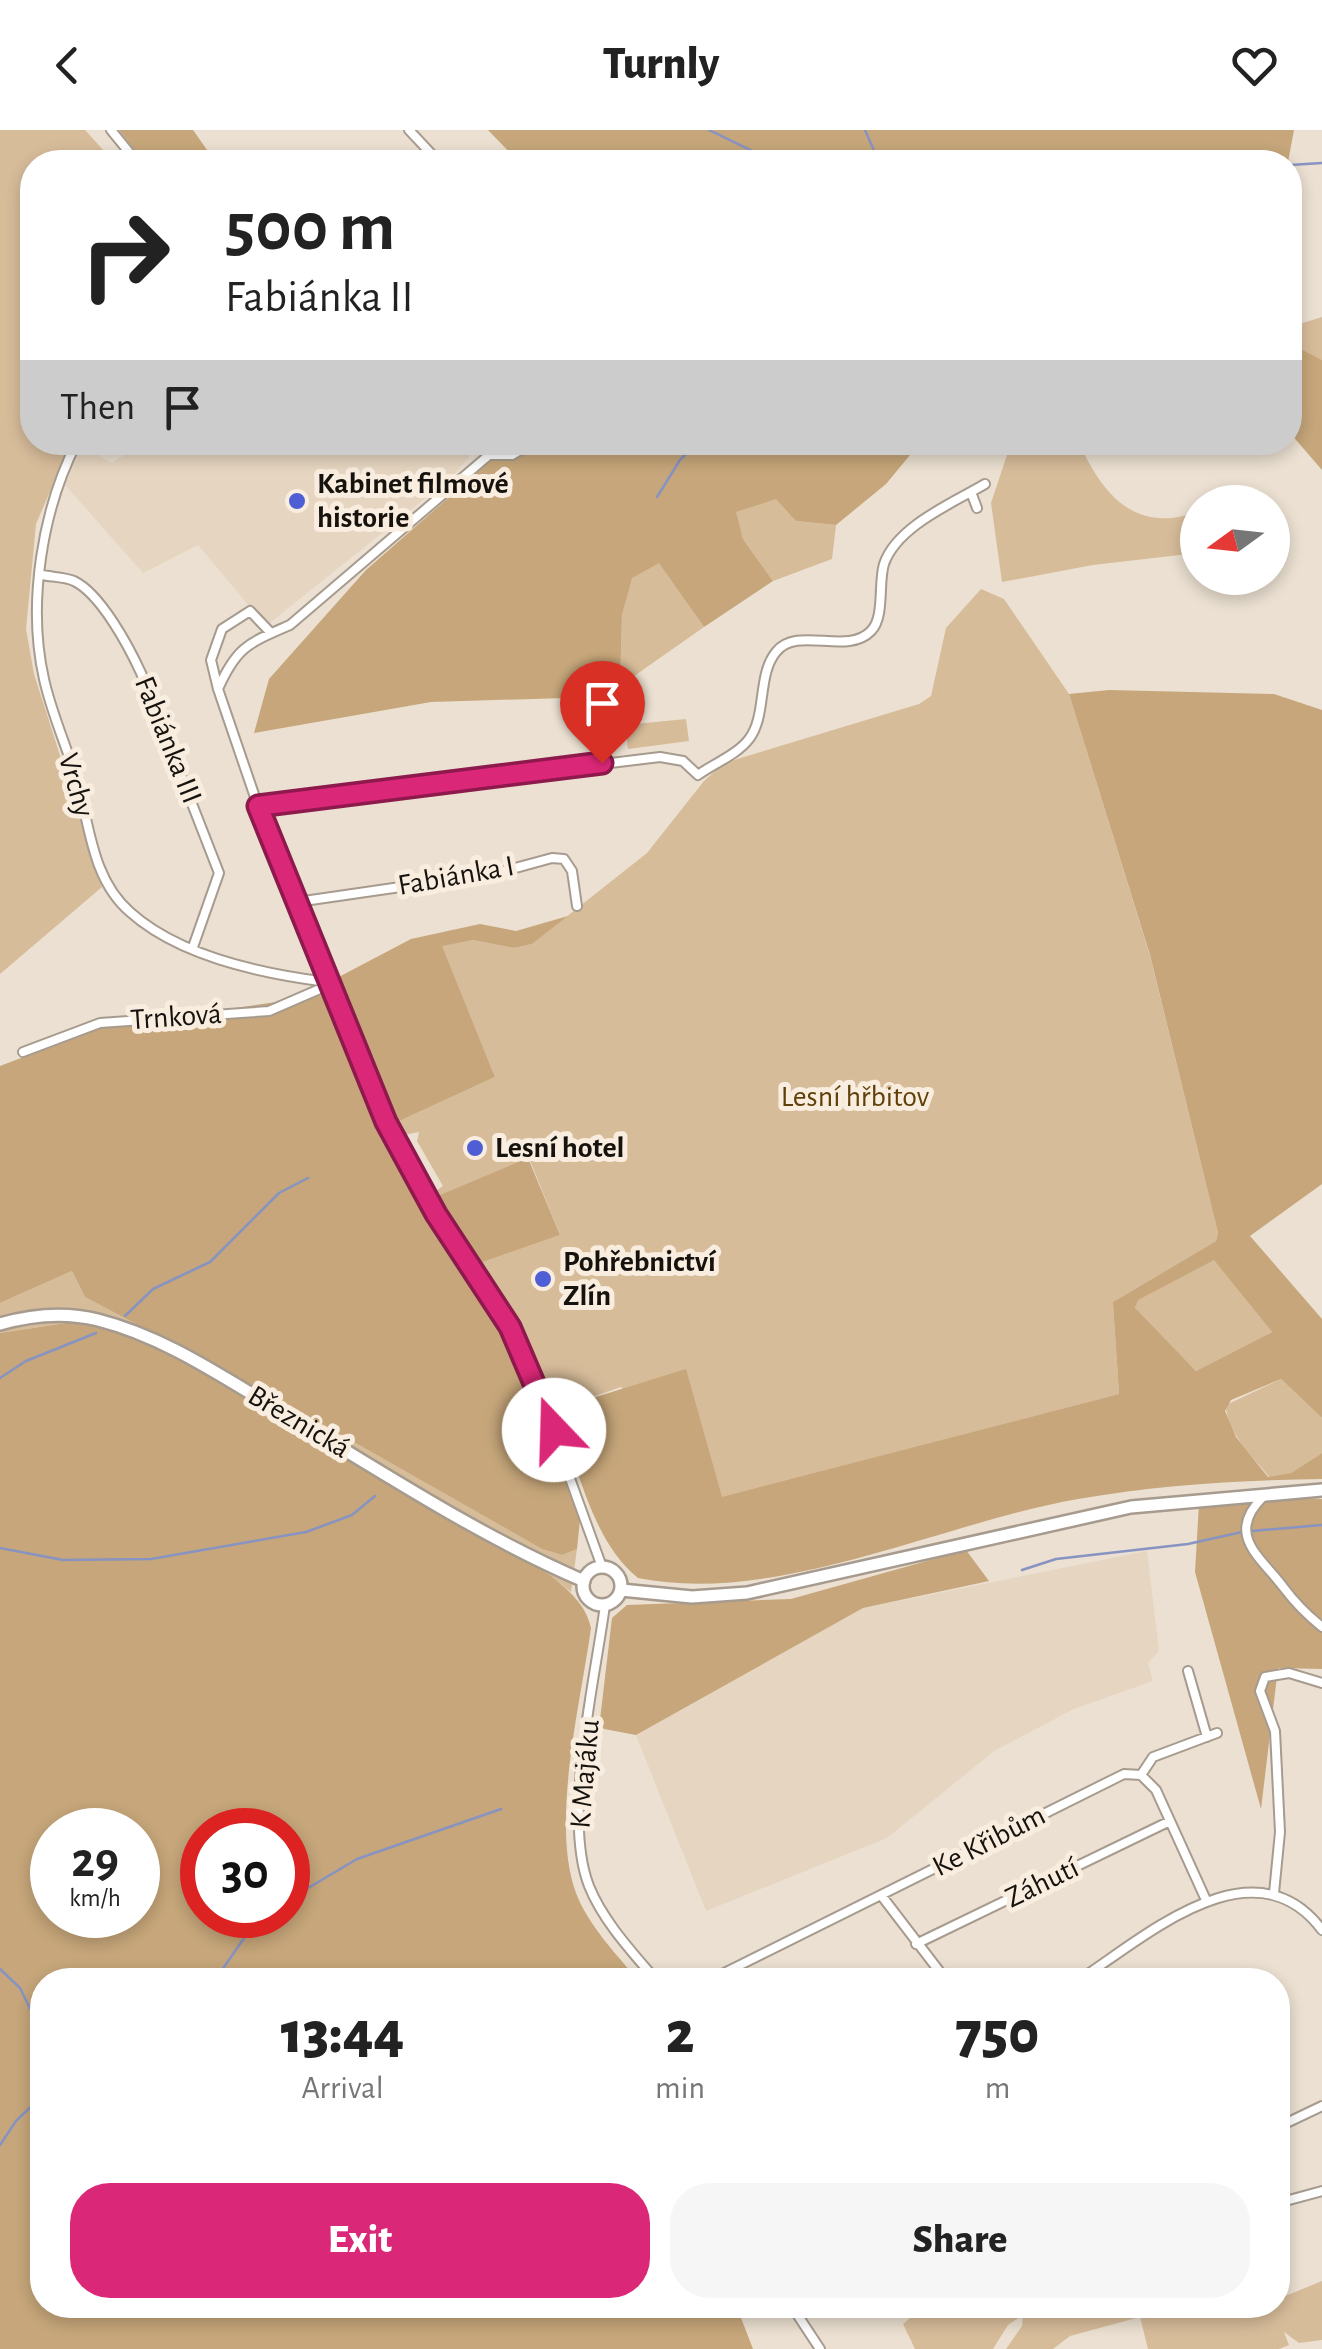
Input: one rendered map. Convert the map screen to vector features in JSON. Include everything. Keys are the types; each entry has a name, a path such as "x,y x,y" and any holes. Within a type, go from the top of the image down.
{"main road":[{"name":"Březnická","path":"0,1324 40,1316 80,1316 145,1336 224,1377 469,1523 584,1581 588,1598 605,1605"},
{"path":"605,1605 621,1590 692,1597 747,1593 1115,1510 1268,1492 1322,1490"},
{"path":"584,1581 590,1572 602,1567 616,1573 621,1590"}],"street":[{"path":"111,130 127,150"},
{"path":"409,130 428,150"},
{"name":"Vrchy","path":"71,455 56,491 42,575 38,650 104,878 130,913 193,946 265,974 328,984"},
{"path":"218,689 232,658 257,637 290,625 489,455 512,455"},
{"path":"258,806 660,756 683,760 698,775 750,738 776,652 790,642 856,640 872,631 891,552 912,530 985,484"},
{"path":"971,492 977,508"},
{"name":"Fabiánka III","path":"42,575 73,581 85,589 128,642 142,673 219,873 193,946"},
{"path":"272,633 250,611 222,629 211,660 258,806 328,984 406,1164 510,1327 529,1365 602,1567"},
{"name":"Fabiánka I","path":"297,902 497,872 552,858 564,859 572,871 577,906"},
{"name":"Trnková","path":"23,1052 100,1023 270,1010 328,984"},
{"path":"1268,1492 1248,1514 1248,1538 1258,1560 1284,1586 1293,1604 1322,1627"},
{"name":"K Majáku","path":"605,1605 579,1805 580,1850 590,1888 623,1941 646,1968"},
{"path":"1188,1671 1207,1736"},
{"path":"1274,1893 1280,1832 1275,1731 1260,1690 1265,1677 1274,1672 1322,1682"},
{"name":"Ke Křibům","path":"734,1968 1124,1774 1141,1774 1153,1757 1217,1734"},
{"path":"1141,1774 1156,1790 1206,1900"},
{"name":"Záhutí","path":"916,1944 1168,1822"},
{"path":"1098,1968 1206,1900 1236,1891 1274,1893 1322,1930"},
{"path":"882,1895 936,1968"},
{"path":"1290,2121 1322,2106"},
{"path":"1290,2200 1322,2191"},
{"path":"800,2318 820,2349"}],"shaded area":[{"path":"119,130 193,130 207,150 135,150"},
{"path":"488,130 1294,130 1290,150 507,150"},
{"path":"1302,349 1322,360 1322,470 1302,447"},
{"path":"78,455 98,455 112,463 124,455 470,455 453,476 266,626 198,545 143,573 65,485"},
{"path":"493,455 910,455 886,484 836,525 796,521 776,499 736,512 743,539 773,581 704,627 659,563 632,578 622,615 620,686 564,698 431,702 254,733 269,679 366,570"},
{"path":"1109,690 1274,694 1322,710 1322,1184 1250,1236 1322,1319 1322,1418 1281,1379 1231,1400 1225,1411 1236,1437 1268,1477 1291,1473 1322,1453 1322,1479 1200,1484 1078,1499 802,1572 746,1581 691,1584 638,1578 608,1543 597,1522 557,1409 686,1369 722,1497 1119,1394 1113,1302 1216,1241 1218,1233 1150,955 1069,694","holes":["1214,1260 1272,1332 1196,1371 1135,1308 1138,1300"]},
{"path":"568,916 532,944 514,948 473,940 442,946 495,1077 397,1122 333,980 411,939 480,924 516,931"},
{"path":"324,995 364,1093 412,1185 503,1328 528,1376 580,1519 577,1549 562,1555 542,1549 301,1412 85,1297 72,1271 0,1303 0,1066 100,1028"},
{"path":"528,1158 560,1235 477,1264 437,1196"},
{"path":"72,1322 108,1330 178,1357 550,1575 570,1592 591,1628 570,1762 566,1832 569,1865 576,1893 588,1917 628,1968 30,1968 30,2318 741,2318 753,2349 0,2349 0,1333"},
{"path":"1277,1497 1322,1499 1322,1669 1278,1668 1261,1809 1195,1572 1199,1504"},
{"path":"966,1550 989,1581 863,1608 636,1735 599,1728 612,1618 627,1605 791,1599"},
{"path":"1147,1551 1159,1651 1148,1663 1153,1681 1074,1709 994,1751 887,1838 706,1911 636,1735 863,1608"}],"green space":[{"path":"0,130 85,130 103,150 20,150 20,455 66,455 36,524 26,629 34,674 102,887 0,974"},
{"path":"1322,317 1322,360 1302,349 1302,323"},
{"path":"1007,455 1085,455 1099,479 1124,505 1156,518 1180,516 1180,555 1093,565 1002,582 991,503"},
{"path":"777,498 796,521 836,525 832,559 773,581 743,539 735,512"},
{"path":"659,562 704,627 620,686 622,615 631,578"},
{"name":"Lesní hřbitov","path":"981,589 1004,599 1069,694 1150,956 1218,1233 1216,1241 1113,1302 1119,1394 721,1498 621,1387 557,1409 514,1318 477,1264 560,1235 529,1158 437,1196 433,1193 443,1186 417,1141 419,1132 399,1136 397,1122 495,1077 441,945 473,940 514,948 532,944 647,853 704,781 724,763 919,704 931,696 946,628"},
{"path":"686,719 689,741 628,749 625,725"},
{"path":"1214,1259 1272,1332 1196,1371 1135,1309 1137,1300"},
{"path":"72,1271 85,1297 301,1412 542,1549 562,1555 577,1549 571,1592 550,1575 72,1322 0,1333 0,1303"},
{"path":"1281,1379 1322,1418 1322,1453 1291,1473 1270,1478 1236,1435 1226,1405"},
{"path":"1322,2281 1322,2340 1299,2343 1284,2332 1289,2345 1279,2349 1148,2349 1140,2318 1290,2318 1290,2294"},
{"path":"910,2318 1018,2318 1008,2325 993,2349 915,2349 903,2324"},
{"path":"1023,2318 1136,2318 1070,2336 1053,2349 1006,2349 1022,2326"}],"waterway":[{"path":"709,130 750,150"},
{"path":"865,130 874,150"},
{"path":"1302,164 1322,163"},
{"path":"657,497 685,455"},
{"path":"125,1316 153,1289 210,1262 279,1193 308,1178"},
{"path":"0,1378 26,1361 96,1333"},
{"path":"0,1548 63,1560 151,1559 306,1532 352,1515 375,1496"},
{"path":"1252,1531 1322,1525"},
{"path":"1022,1570 1056,1559 1188,1544 1242,1532"},
{"path":"310,1887 357,1859 501,1809"},
{"path":"223,1968 244,1938"},
{"path":"0,1969 20,1988 30,2008"},
{"path":"0,2145 30,2108"}],"place":[{"name":"Kabinet filmové historie","path":"297,501"},
{"name":"Lesní hotel","path":"475,1148"},
{"name":"Pohřebnictví Zlín","path":"543,1279"}],"route":[{"path":"554,1430 510,1327 436,1214 386,1122 258,806 602,763"}]}
